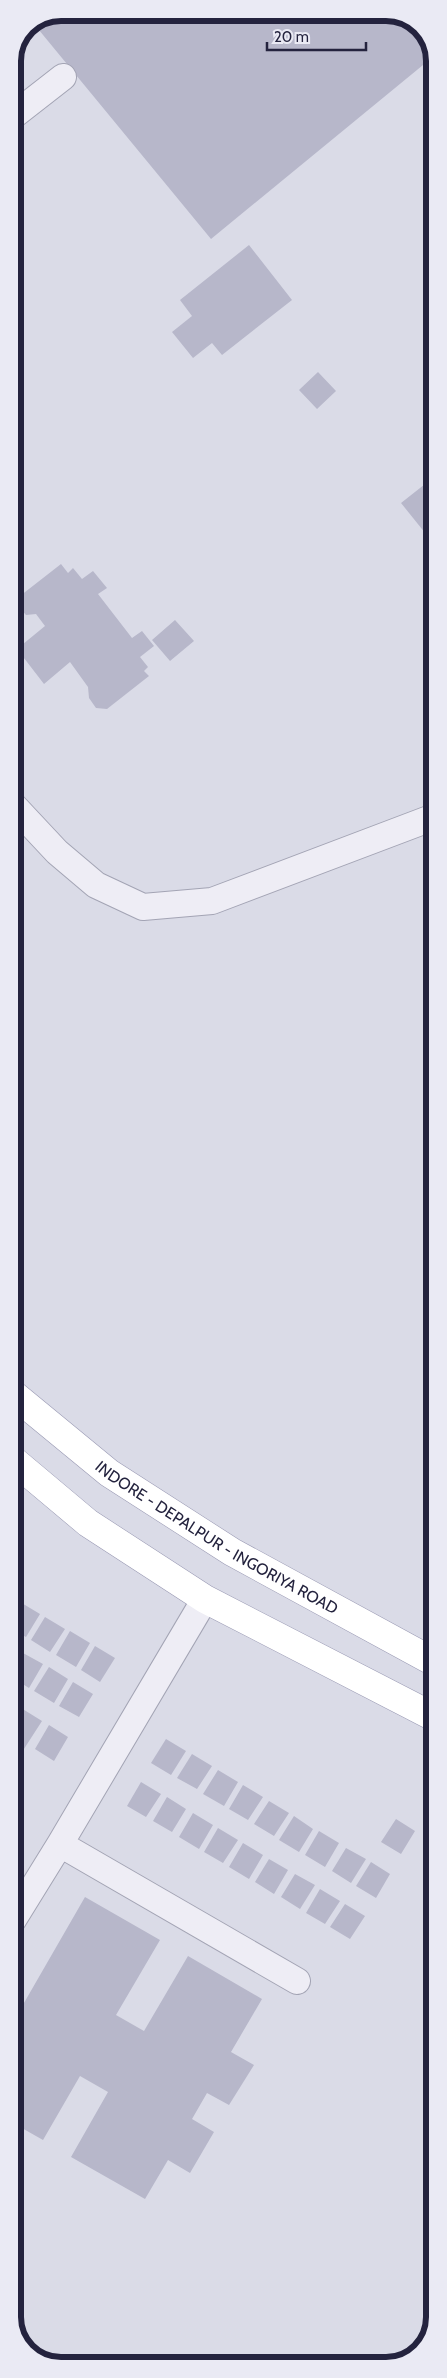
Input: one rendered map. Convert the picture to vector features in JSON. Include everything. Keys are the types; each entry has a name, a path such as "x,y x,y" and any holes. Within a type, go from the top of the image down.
{"main road":[{"name":"INDORE - DEPALPUR - INGORIYA ROAD","path":"22,1401 110,1473 232,1552 426,1657"},
{"path":"22,1467 88,1523 205,1598 426,1714"}],"street":[{"path":"21,109 63,77"},
{"path":"21,814 56,852 96,885 143,907 212,901 425,820"},
{"path":"22,1906 205,1598"},
{"path":"60,1844 297,1982"}],"building":[{"path":"62,21 388,21 403,25 414,33 424,49 425,63 211,239 38,29 46,24"},
{"path":"249,245 292,300 222,355 212,343 193,358 172,332 192,316 180,300"},
{"path":"318,372 336,391 317,409 299,390"},
{"path":"425,484 425,533 401,503"},
{"path":"61,564 68,573 73,568 82,579 93,571 107,588 98,594 132,638 142,631 154,646 140,657 148,667 144,671 149,676 107,709 96,708 89,698 88,687 70,662 44,684 21,655 21,646 45,626 36,614 26,615 21,610 21,595"},
{"path":"175,620 194,641 170,661 152,640"},
{"path":"22,1603 40,1614 26,1637 22,1635"},
{"path":"45,1617 65,1629 50,1652 31,1640"},
{"path":"70,1631 90,1643 76,1667 56,1655"},
{"path":"95,1646 115,1658 100,1682 81,1670"},
{"path":"23,1653 43,1664 29,1688 22,1683"},
{"path":"49,1667 68,1679 54,1703 34,1691"},
{"path":"73,1682 93,1694 79,1717 59,1706"},
{"path":"22,1708 42,1721 22,1752"},
{"path":"49,1725 68,1737 54,1761 35,1749"},
{"path":"166,1739 186,1751 171,1775 151,1763"},
{"path":"192,1754 212,1766 197,1789 177,1778"},
{"path":"218,1770 238,1782 224,1806 203,1794"},
{"path":"141,1782 161,1794 146,1817 127,1806"},
{"path":"243,1785 263,1797 248,1820 229,1809"},
{"path":"167,1797 186,1809 172,1832 153,1821"},
{"path":"269,1801 289,1813 274,1836 254,1824"},
{"path":"193,1813 213,1825 199,1849 179,1837"},
{"path":"294,1816 313,1829 299,1852 279,1840"},
{"path":"396,1819 415,1831 401,1854 381,1842"},
{"path":"218,1828 238,1840 223,1863 204,1852"},
{"path":"319,1831 339,1843 325,1867 305,1855"},
{"path":"243,1843 263,1855 249,1879 229,1867"},
{"path":"346,1848 366,1859 351,1883 332,1871"},
{"path":"269,1859 288,1870 274,1894 255,1882"},
{"path":"371,1862 390,1874 376,1898 356,1886"},
{"path":"295,1874 315,1885 300,1909 281,1897"},
{"path":"320,1889 340,1901 325,1924 306,1913"},
{"path":"85,1897 160,1940 116,2015 144,2031 188,1956 262,1999 231,2052 254,2065 229,2105 207,2093 192,2119 214,2132 190,2173 168,2160 145,2199 71,2157 108,2092 80,2076 43,2140 22,2128 22,2007"},
{"path":"345,1904 365,1916 350,1939 330,1927"}]}
